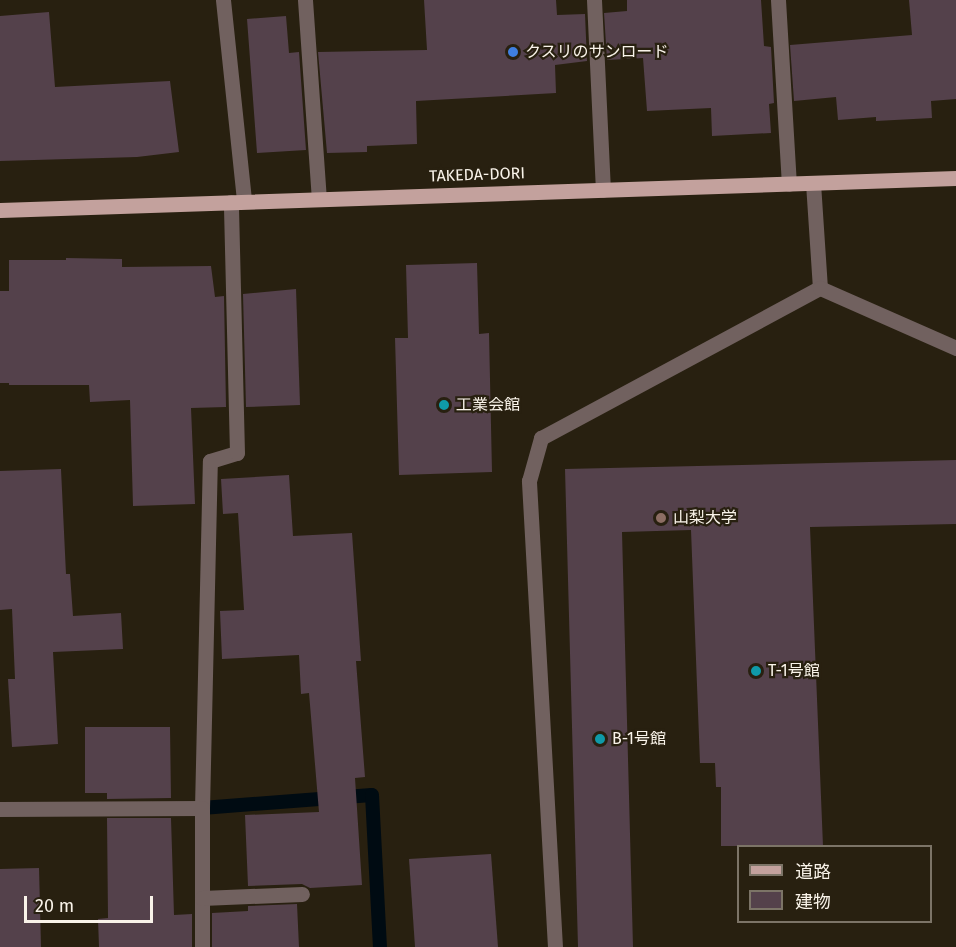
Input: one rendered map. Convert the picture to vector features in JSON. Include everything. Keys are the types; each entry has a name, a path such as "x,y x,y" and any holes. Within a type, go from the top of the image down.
{"main road":[{"name":"TAKEDA-DORI","path":"0,210 956,178"}],"lane":[{"path":"202,947 202,808 210,460 237,453 238,201 223,0"},
{"path":"305,0 320,198"},
{"path":"594,0 603,189"},
{"path":"778,0 789,184"},
{"path":"813,183 820,288"},
{"path":"820,288 956,348"},
{"path":"555,947 529,481 541,438 820,288"},
{"path":"0,809 202,808"},
{"path":"202,898 302,894"}],"building":[{"path":"424,0 556,0 557,15 585,14 587,61 555,65 556,93 416,101 417,144 367,146 367,152 327,153 318,52 427,50"},
{"path":"627,0 761,0 764,46 771,47 774,103 769,104 771,133 712,136 711,108 647,111 643,58 607,60 604,13 627,11"},
{"path":"909,0 956,0 956,99 931,101 932,118 876,121 876,117 838,120 836,97 794,101 790,45 912,35"},
{"path":"49,12 55,87 170,81 179,152 137,157 0,161 0,16"},
{"path":"286,16 289,53 299,52 306,150 257,153 247,19"},
{"path":"66,258 122,259 122,267 211,266 215,297 224,296 226,407 191,408 195,504 133,506 130,400 90,402 89,385 0,383 0,291 9,291 9,260 66,260"},
{"name":"工業会館","path":"477,263 479,334 489,333 492,472 399,475 395,338 408,338 406,265"},
{"path":"296,289 300,405 246,407 243,294"},
{"path":"956,460 956,524 810,527 823,845 721,846 721,787 716,787 715,763 700,763 691,530 622,532 633,947 578,947 565,469"},
{"path":"61,469 66,574 70,574 73,616 121,613 123,649 53,652 58,744 12,747 8,679 15,679 12,609 0,610 0,471"},
{"path":"289,475 293,536 352,533 361,661 356,661 365,777 355,778 362,885 310,888 302,884 248,886 245,815 319,812 309,693 301,694 299,655 222,659 220,611 244,610 238,513 223,514 221,479"},
{"path":"85,727 170,727 171,798 107,799 107,793 85,793"},
{"path":"107,818 171,818 174,915 192,914 192,947 99,947 98,919 108,918"},
{"path":"491,854 498,947 415,947 409,859"},
{"path":"39,868 41,947 0,947 0,869"},
{"path":"297,904 299,947 212,947 212,913 248,911 248,906"}],"waterway":[{"path":"202,808 372,795 380,947"}],"place":[{"name":"クスリのサンロード","path":"513,52"},
{"name":"工業会館","path":"444,405"},
{"name":"山梨大学","path":"661,518"},
{"name":"T-1号館","path":"756,671"},
{"name":"B-1号館","path":"600,739"}]}
